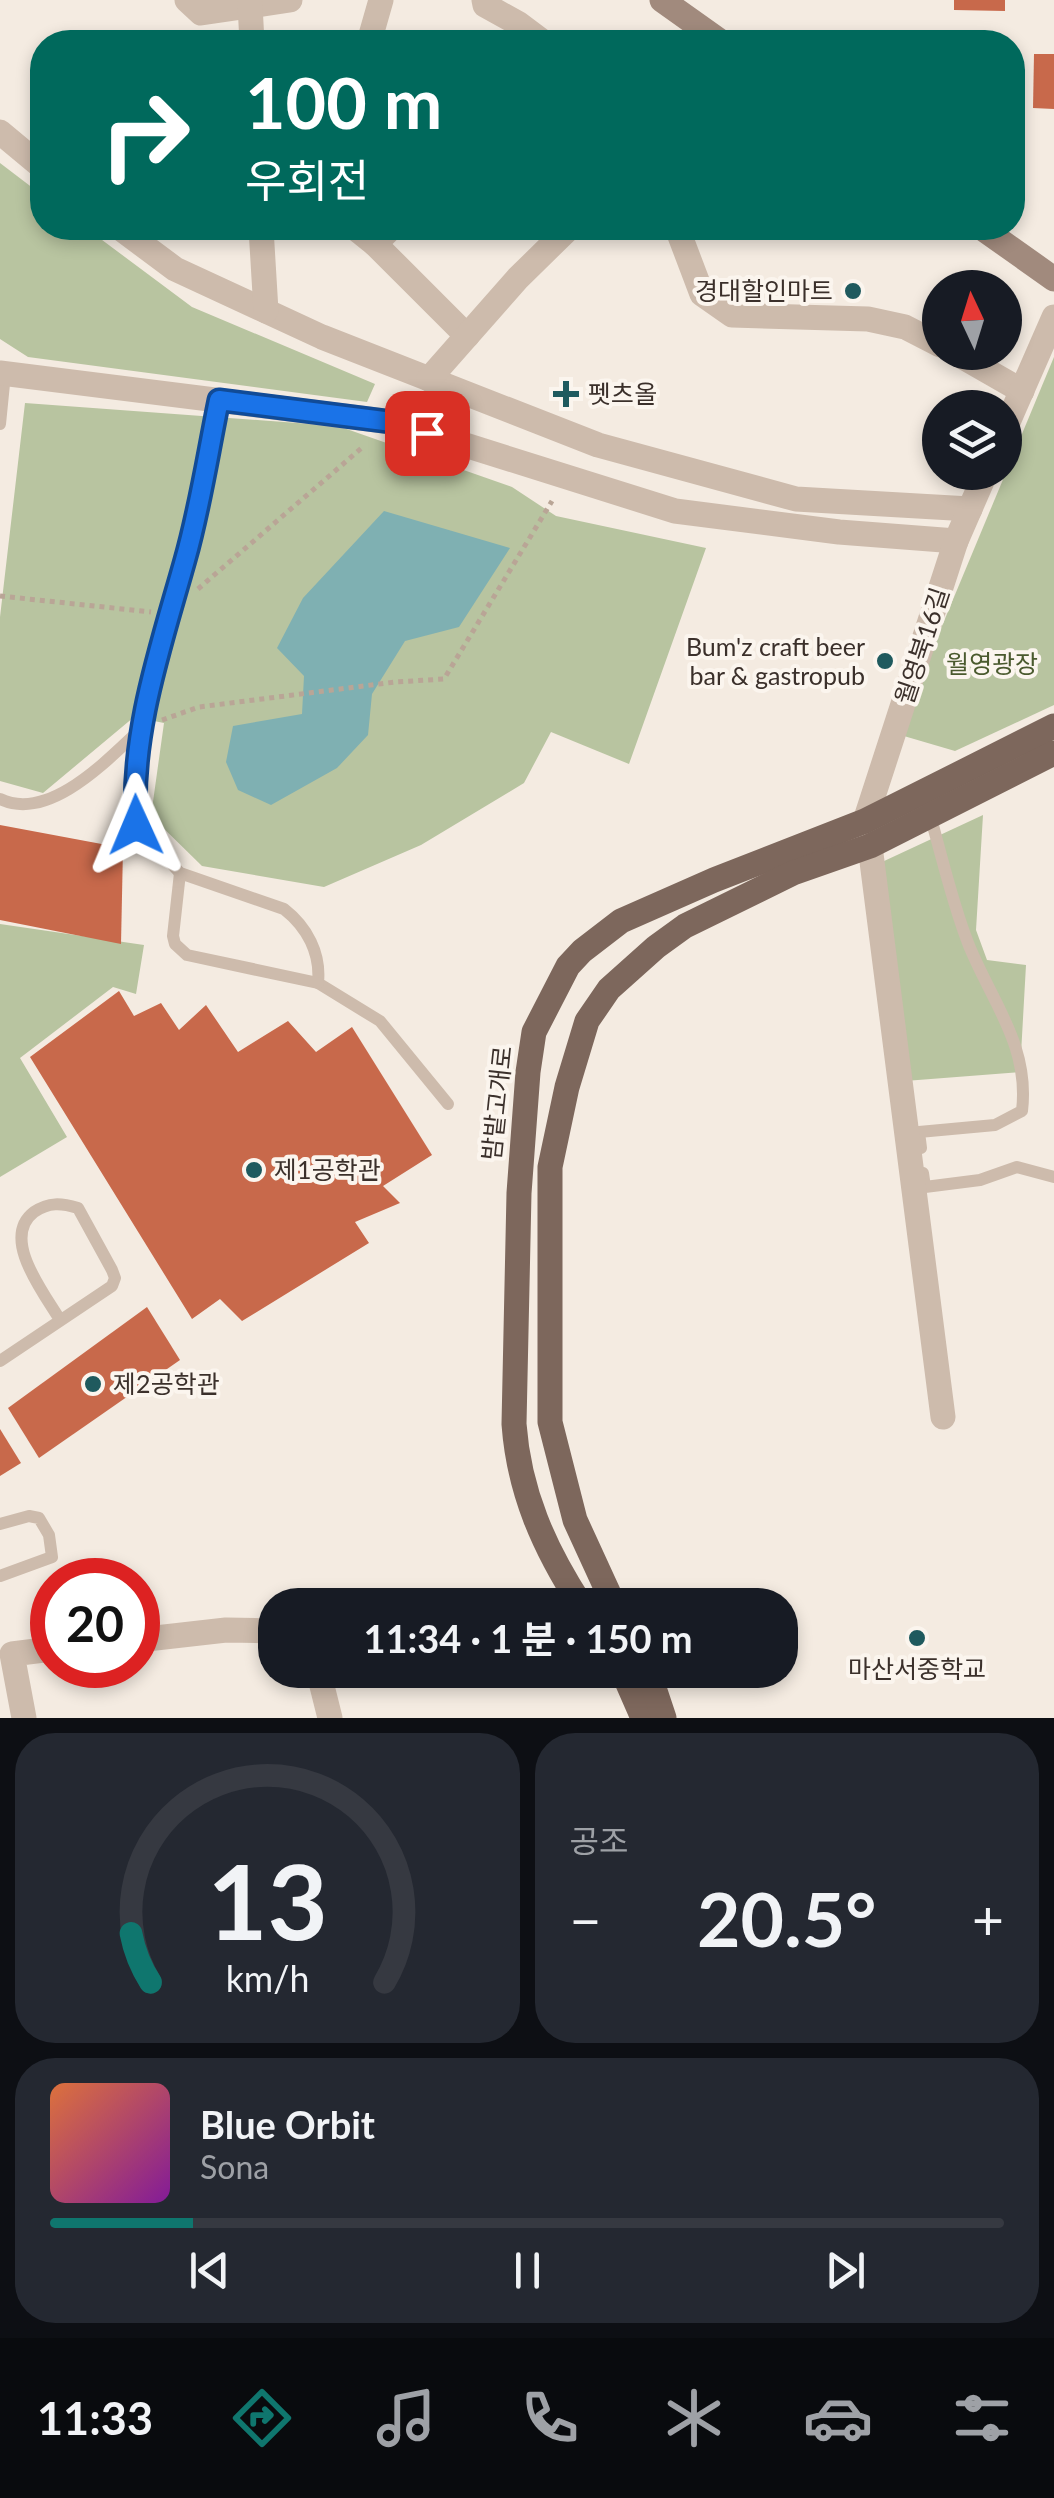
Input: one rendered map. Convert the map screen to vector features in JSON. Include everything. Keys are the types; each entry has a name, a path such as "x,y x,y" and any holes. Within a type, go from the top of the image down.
{"main road":[{"path":"662,0 705,30"},
{"path":"999,240 1054,279"},
{"name":"밤밭고개로","path":"606,1588 575,1520 550,1422 550,1166 587,1021 609,989 685,926 1049,738"},
{"name":"밤밭고개로","path":"572,1588 538,1528 517,1458 514,1424 521,1134 534,1032 568,966 621,921 714,880 930,815 1049,738"},
{"path":"630,1688 643,1718"},
{"path":"654,1688 664,1718"}],"street":[{"path":"188,0 202,13 290,0"},
{"path":"372,30 380,0"},
{"path":"484,0 485,5 528,30"},
{"path":"250,6 251,30"},
{"path":"0,132 30,157"},
{"path":"136,240 175,269 322,338 598,445 796,499 970,508"},
{"path":"263,240 266,311"},
{"path":"380,240 466,336"},
{"path":"428,379 557,240"},
{"path":"682,240 702,294 732,315 868,319 905,327 922,336"},
{"path":"1022,391 1054,317"},
{"path":"985,370 1020,390"},
{"path":"2,373 392,422 676,512 839,532 956,541"},
{"name":"월영북16길","path":"867,833 956,541 978,490"},
{"path":"867,833 942,1417"},
{"path":"160,1638 258,1631"},
{"path":"24,1718 9,1649 30,1649"},
{"path":"322,1688 330,1718"}],"lane":[{"path":"0,424 2,373"},
{"path":"219,400 186,557 159,645 133,786 136,825 180,873 284,909 298,920 316,952 318,983"},
{"path":"1049,738 1054,711"},
{"path":"0,799 47,803 95,771 143,727"},
{"path":"930,815 968,941 1023,1064 1025,1091 1022,1111 994,1125 919,1132 924,1186 980,1180 1017,1167 1054,1177"},
{"path":"180,873 173,936 187,955 318,983 380,1021 448,1104"},
{"path":"0,1361 112,1286 115,1278 78,1208 62,1203 43,1206 28,1216 17,1234 20,1252 60,1320"},
{"path":"0,1524 29,1516 39,1518 52,1548 52,1557 44,1563 0,1576"}],"path":[{"path":"143,727 200,707 444,679 567,477"}],"green space":[{"path":"0,163 30,186 30,240 102,240 192,307 375,384 367,402 28,357 0,339"},
{"name":"월영광장","path":"1054,357 1054,705 955,751 897,734 999,490 1022,490 1022,434"},
{"path":"25,403 338,426 512,487 556,516 706,548 629,764 551,732 524,783 421,845 324,887 202,866 151,816 164,723 134,717 43,793 0,781 0,617"},
{"path":"983,815 976,930 987,960 1026,965 1020,1072 905,1081 882,862"},
{"path":"0,924 144,945 136,994 113,987 20,1058 67,1137 0,1177"}],"water":[{"path":"384,511 510,548 459,627 405,641 372,694 368,735 337,768 271,805 238,790 226,762 233,726 302,714 304,676 277,648 303,598"}],"building":[{"path":"954,0 1005,0 1005,11 954,10"},
{"path":"1034,54 1054,54 1054,109 1033,108"},
{"path":"0,825 123,848 121,944 0,920"},
{"name":"제1공학관","path":"119,991 134,1016 161,1003 179,1030 206,1005 238,1052 288,1021 316,1052 352,1027 432,1155 383,1186 400,1203 355,1222 369,1243 242,1321 220,1299 192,1319 30,1057"},
{"name":"제2공학관","path":"147,1307 180,1360 39,1458 8,1408"},
{"path":"0,1429 21,1463 0,1476"}],"place":[{"name":"경대할인마트","path":"853,291"},
{"name":"펫츠올","path":"566,394"},
{"name":"Bum'z craft beer bar & gastropub","path":"885,661"},
{"name":"제1공학관","path":"254,1170"},
{"name":"제2공학관","path":"93,1384"},
{"name":"마산서중학교","path":"917,1638"}],"route":[{"path":"136,825 133,786 146,706 159,645 186,557 219,400 392,422 427,433"}]}
